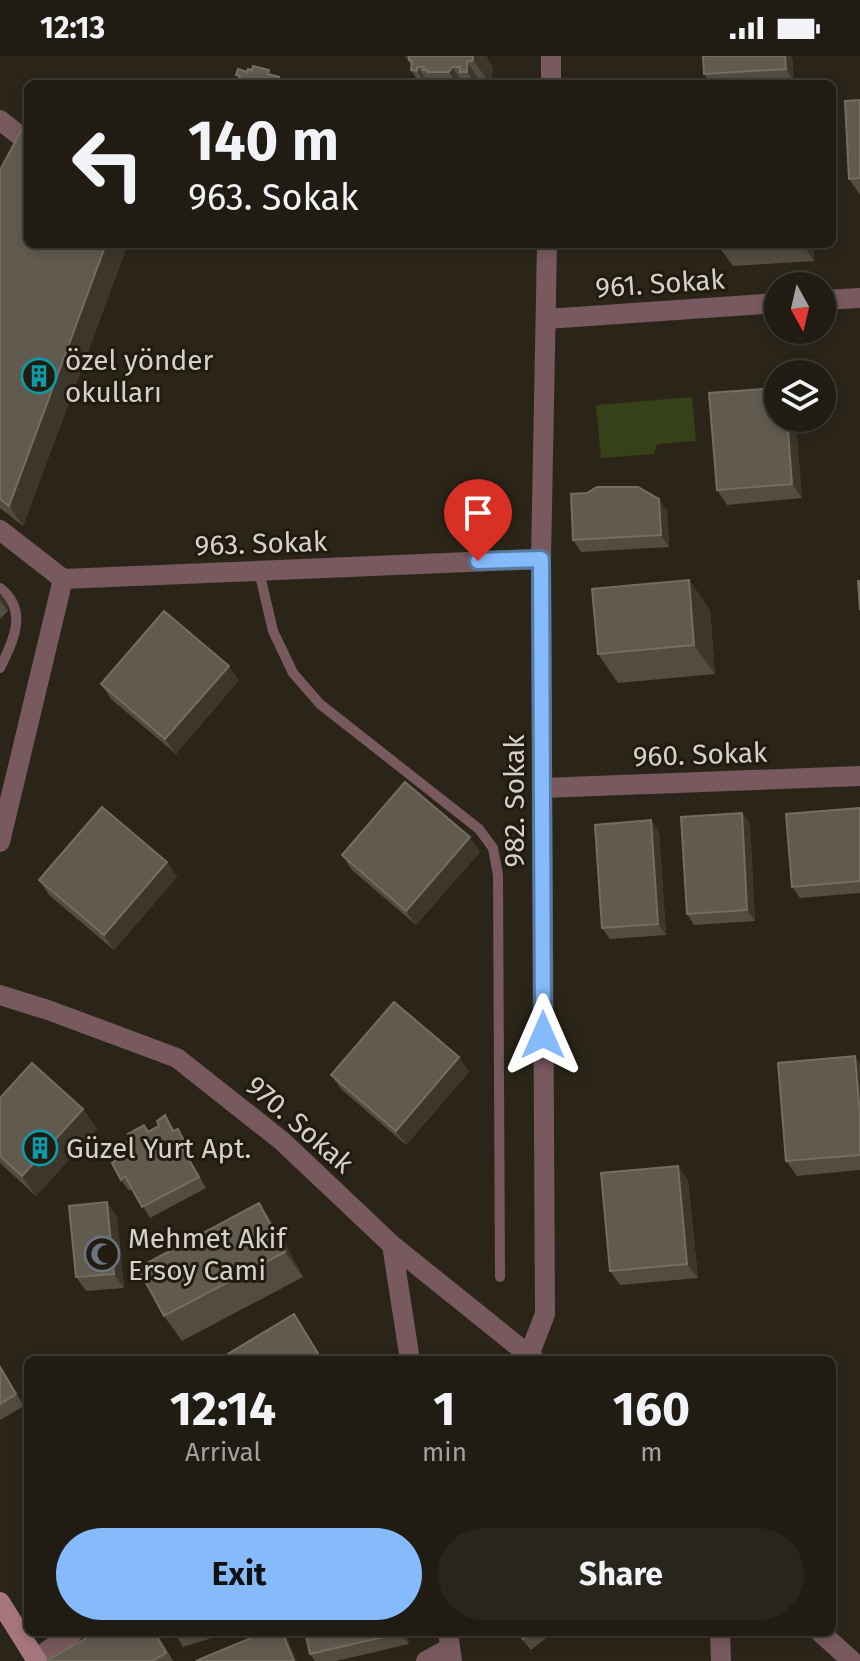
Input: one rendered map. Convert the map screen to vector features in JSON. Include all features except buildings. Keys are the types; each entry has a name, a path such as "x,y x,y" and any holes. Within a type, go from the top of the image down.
{"street":[{"path":"551,56 551,80"},
{"path":"0,120 24,139"},
{"name":"982. Sokak","path":"532,1356 545,1314 541,559 547,248"},
{"path":"836,299 860,298"},
{"name":"961. Sokak","path":"546,319 764,304"},
{"path":"0,530 63,579 0,842"},
{"name":"963. Sokak","path":"63,579 541,559"},
{"name":"960. Sokak","path":"542,788 860,776"},
{"name":"970. Sokak","path":"0,995 177,1058 282,1141 392,1245 531,1356"},
{"path":"392,1245 409,1356"},
{"path":"0,1602 36,1660 69,1636"},
{"path":"720,1636 721,1661"},
{"path":"824,1636 852,1661"},
{"path":"426,1661 450,1647"}],"lane":[{"path":"259,571 273,631 293,673 320,704 479,829 493,848 498,875 500,1277"},
{"path":"0,588 14,607 17,629 0,668"}],"green space":[{"path":"692,397 696,441 657,444 654,454 601,458 596,405"}],"place":[{"name":"özel yönder okulları","path":"39,376"},
{"name":"Güzel Yurt Apt.","path":"40,1148"},
{"name":"Mehmet Akif Ersoy Cami","path":"102,1254"}],"route":[{"path":"478,561 541,559 543,1035"}]}
